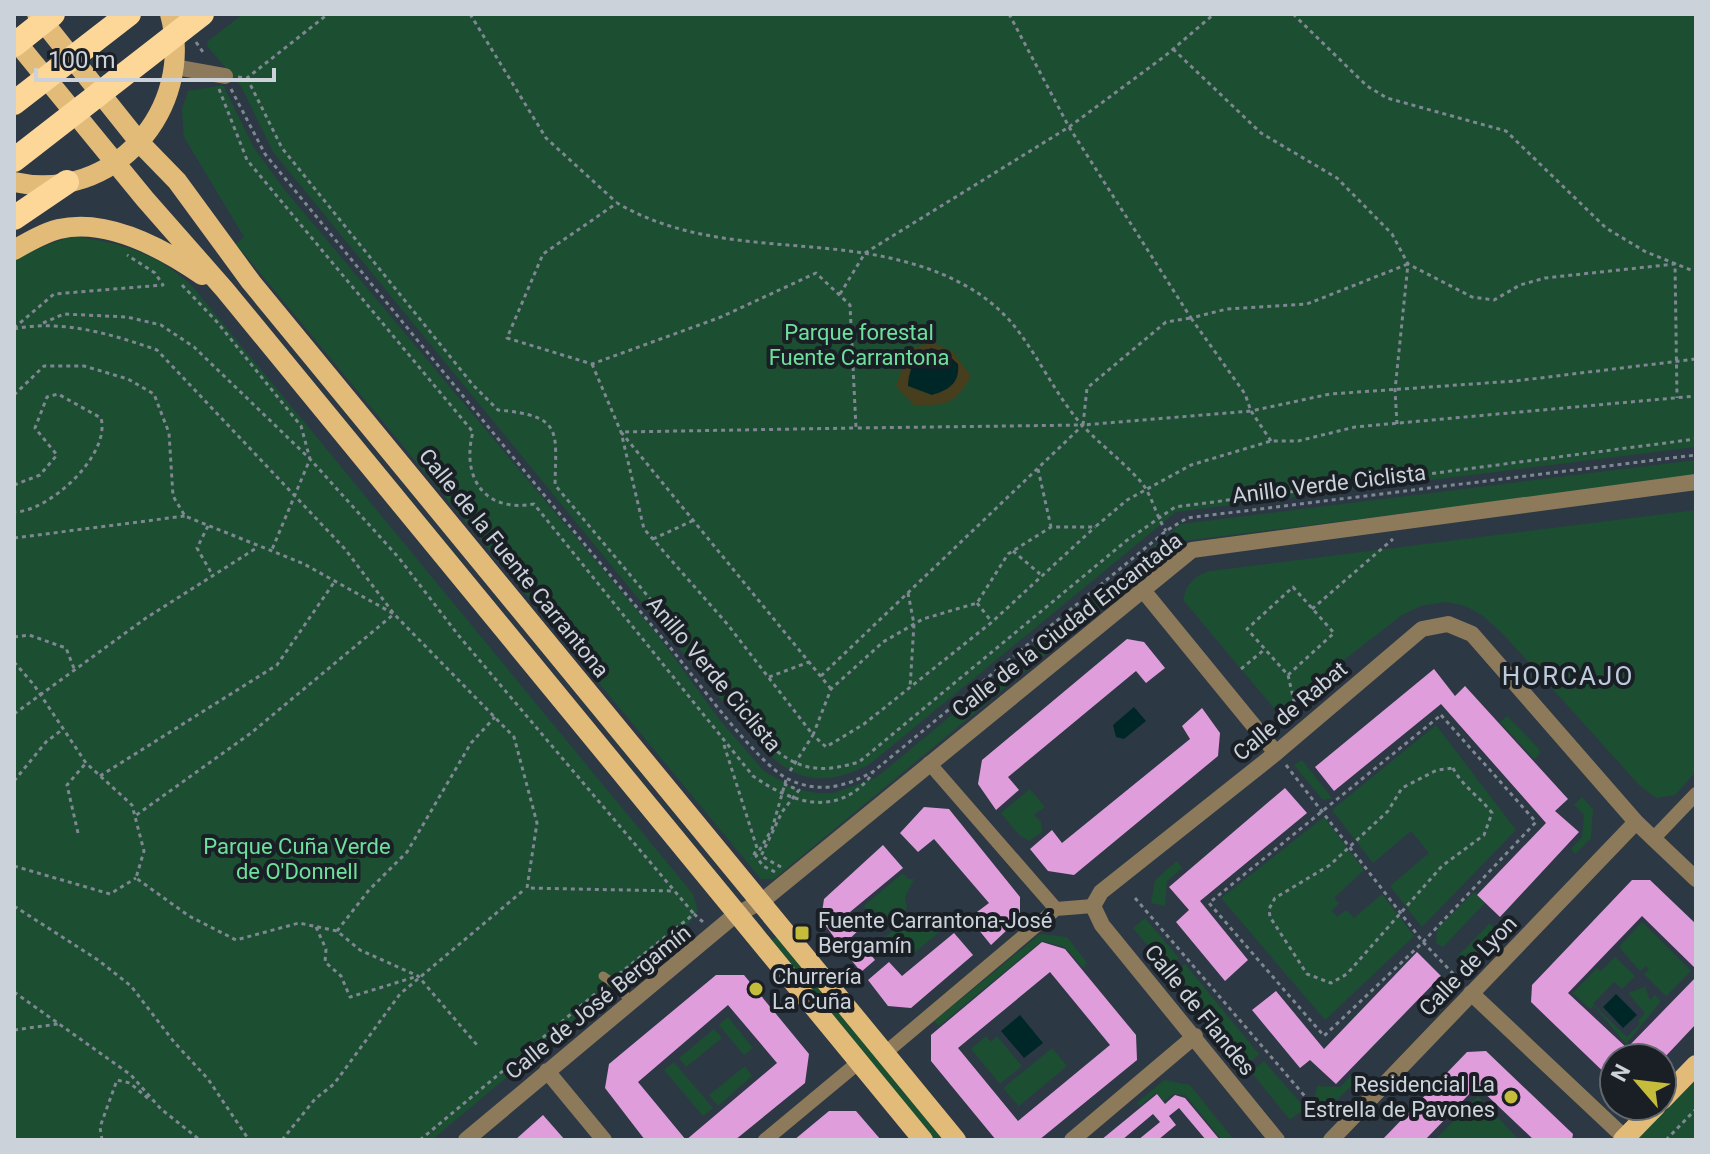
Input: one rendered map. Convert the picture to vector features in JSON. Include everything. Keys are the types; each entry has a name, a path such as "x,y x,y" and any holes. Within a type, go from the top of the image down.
{"highway":[{"path":"14,42 53,14"},
{"path":"14,103 129,14"},
{"path":"14,160 198,24"},
{"path":"14,218 67,182"}],"main road":[{"name":"Calle de la Fuente Carrantona","path":"37,14 140,143 177,181 251,282 956,1140"},
{"path":"14,182 41,185 67,182 115,164 140,143 165,105 175,67 176,40 170,14"},
{"path":"14,42 225,290 735,915 923,1140"},
{"path":"14,250 48,232 95,228 176,257 225,290"},
{"path":"1678,1084 1696,1065"},
{"path":"1624,1139 1640,1122"}],"street":[{"path":"175,67 219,75"},
{"name":"Calle de la Ciudad Encantada","path":"761,902 1177,560 1207,546 1696,482"},
{"path":"1142,589 1276,753"},
{"name":"Calle de Rabat","path":"1093,906 1101,892 1276,753 1422,629 1448,624 1472,634 1636,822 1696,879"},
{"path":"929,763 1056,909"},
{"path":"1653,839 1696,794"},
{"name":"Calle de Lyon","path":"1331,1140 1636,822"},
{"name":"Calle de José Bergamín","path":"466,1140 735,915 761,902"},
{"path":"885,1053 1056,909 1093,906"},
{"name":"Calle de Flandes","path":"1093,906 1102,925 1277,1140"},
{"path":"1471,993 1624,1139"},
{"path":"1072,1140 1195,1036"},
{"path":"765,1140 859,1062"},
{"path":"547,1071 604,1140"}],"lane":[{"path":"608,978 631,1003"}],"path":[{"path":"328,14 247,78 219,75 247,160 473,432 467,461 483,493 497,503 534,504 753,776 782,794 814,802 846,800 861,789 874,771"},
{"path":"470,14 546,138 617,203 649,221 739,243 865,253 908,261 976,291 1010,321 1083,425 1146,491 1166,531"},
{"path":"1009,14 1069,127 1191,318 1245,394 1251,411 1271,441"},
{"path":"840,295 865,253 1069,127 1173,49 1214,14"},
{"path":"1293,14 1367,86 1387,98 1506,131 1606,228 1696,272"},
{"name":"Anillo Verde Ciclista","path":"198,24 197,46 219,75 265,154 750,744 770,766 806,786 835,788 852,784 874,771 1166,531 1187,518 1696,455"},
{"path":"1173,49 1261,133 1337,178 1392,234 1408,264 1395,390 1397,425"},
{"path":"247,78 282,148 473,385 498,410 519,410 543,421 556,436 555,485 778,752 794,764 823,770 859,762 1126,541 1175,507 1696,439"},
{"path":"617,203 543,254 507,338 592,364 721,317 816,273 850,305 856,428"},
{"path":"14,328 54,294 163,285 155,273 126,257 132,246"},
{"path":"130,252 157,265"},
{"path":"821,676 1083,425 1087,388 1166,322 1227,309 1307,304 1408,264 1472,297 1494,300 1520,285 1545,278 1675,264"},
{"path":"1675,264 1677,398"},
{"path":"176,279 217,322 301,426 310,459 271,552"},
{"path":"14,328 43,323 64,314 94,314 161,325 194,347 310,459 399,558 459,636 704,924"},
{"path":"43,323 129,340 157,350 345,549 394,614 514,737 537,823 527,888"},
{"path":"621,432 1083,425 1251,411 1330,394 1515,381 1696,359"},
{"path":"592,364 621,432 644,529 826,747 864,724 992,622 1127,500 1191,465 1271,441 1298,441 1355,427 1696,396"},
{"path":"14,395 44,366 84,366 128,379 154,394 169,433 173,496 185,516"},
{"path":"14,485 40,475 57,455 35,428 47,397 58,394 101,418 100,448 83,471 59,491 23,512 14,512"},
{"path":"621,432 831,689"},
{"path":"1038,469 1051,527"},
{"path":"14,538 185,516 335,581 394,614"},
{"path":"653,539 692,521"},
{"path":"1312,609 1414,521"},
{"path":"208,526 197,548 213,576"},
{"path":"790,771 813,735 831,689 883,642 914,624 977,603 1013,551 1051,527 1095,527"},
{"path":"14,714 146,618 258,547"},
{"path":"1013,551 1041,575"},
{"path":"100,776 277,665 335,581"},
{"path":"1288,675 1334,633 1293,587 1247,629 1288,675 1301,731"},
{"path":"908,593 914,624 910,688"},
{"path":"977,603 992,622"},
{"path":"135,816 251,733 394,614"},
{"path":"14,637 29,635 66,648 75,671"},
{"path":"1241,669 1265,649"},
{"path":"14,662 42,696 86,763 132,805 144,851 136,878 110,894 14,866"},
{"path":"769,677 809,662"},
{"path":"1441,715 1536,822 1423,942 1324,1036 1209,903 1441,715"},
{"path":"337,931 369,890 407,852 471,743 496,716"},
{"path":"14,781 46,742 64,729"},
{"path":"724,742 727,762 757,848 752,859"},
{"path":"1276,753 1423,942 1471,993"},
{"path":"78,833 67,785 86,763"},
{"path":"1453,768 1460,782 1472,789 1492,813 1484,835 1442,866 1400,912 1342,978 1323,982 1307,974 1270,917 1269,909 1275,898 1287,888 1312,879 1388,811 1402,788 1437,770 1453,768"},
{"path":"776,874 756,856 772,829 787,778"},
{"path":"781,867 761,856 799,790 784,784"},
{"path":"136,878 189,916 236,940 299,923 337,931 360,950 418,976 477,1045"},
{"path":"282,1140 315,1099 334,1084 400,994 527,888 674,891"},
{"path":"1135,898 1315,1108"},
{"path":"14,906 98,960 131,986 208,1079 249,1140"},
{"path":"420,1140 608,978 694,914"},
{"path":"316,927 326,949 325,962 341,976 350,997 418,976"},
{"path":"14,992 131,1075 161,1109"},
{"path":"14,1030 59,1024"},
{"path":"102,1140 100,1127 117,1080 130,1083 200,1140"},
{"path":"1666,1140 1696,1109"}],"green space":[{"name":"Parque forestal Fuente Carrantona","path":"243,14 1696,14 1696,447 1176,512 870,764 844,775 821,778 802,776 785,768 770,755 723,702 273,152 241,86 207,46 208,41"},
{"path":"223,85 254,148 284,189 657,634 719,719 764,771 796,789 833,793 876,778 1181,524 1696,460 1696,477 1183,541 774,879 761,879 236,244 244,237 184,137 182,109 188,91"},
{"name":"Parque Cuña Verde de O'Donnell","path":"71,236 137,251 166,265 193,287 693,894 698,911 687,926 432,1140 14,1140 14,258"},
{"path":"1696,510 1696,772 1675,795 1656,798 1640,786 1504,635 1482,615 1465,606 1446,602 1421,606 1402,615 1277,712 1184,601 1191,582 1210,571"},
{"path":"1507,716 1539,749 1540,754 1534,759 1500,722"},
{"path":"1436,725 1516,830 1422,927 1390,886 1429,853 1411,831 1373,863 1332,810"},
{"path":"1302,760 1332,798 1323,800 1294,765"},
{"path":"1030,789 1045,807 1034,815 1041,822 1042,832 1029,841 1019,835 1001,813"},
{"path":"1582,797 1593,809 1591,838 1575,854 1571,849 1582,837 1584,815 1574,805"},
{"path":"1324,817 1364,870 1334,898 1339,903 1332,911 1337,917 1346,910 1354,918 1382,894 1414,936 1325,1020 1221,898"},
{"path":"1177,861 1182,868 1167,881 1165,906 1151,903 1155,880"},
{"path":"903,873 908,879 914,879 905,897 907,909 879,933 870,923 874,919 864,906"},
{"path":"1474,892 1485,903 1443,947 1436,943 1437,929"},
{"path":"913,914 921,920 943,916 950,923 907,959 897,946 892,950 883,939"},
{"path":"1145,918 1179,958 1167,969 1133,928"},
{"path":"1642,922 1691,971 1666,996 1644,974 1649,970 1646,966 1640,971 1619,947"},
{"path":"1490,923 1498,934 1466,966 1459,964 1457,957"},
{"path":"1040,934 1067,937 1087,963 1083,968 1065,947 1042,941 939,1026 934,1021"},
{"path":"777,936 945,1140 934,1140 771,941"},
{"path":"1615,957 1635,976 1622,989 1614,982 1593,1004 1627,1037 1640,1024 1638,1021 1645,1013 1628,993 1645,987 1650,1000 1655,995 1661,1001 1628,1042 1624,1042 1594,1006 1590,1009 1573,993 1597,968 1601,971"},
{"path":"1185,964 1259,1054 1247,1065 1229,1040 1217,1031 1219,1025 1206,1017 1171,974"},
{"path":"728,1017 753,1048 744,1055 719,1025"},
{"path":"714,1029 722,1038 686,1067 679,1058"},
{"path":"986,1036 991,1042 997,1036 1022,1066 1000,1084 971,1049"},
{"path":"1052,1048 1067,1066 1019,1106 1003,1088"},
{"path":"1264,1061 1305,1108 1290,1120 1251,1072"},
{"path":"674,1062 713,1108 703,1116 664,1070"},
{"path":"745,1066 752,1076 718,1106 709,1095"},
{"path":"1353,1074 1358,1079 1336,1101 1314,1101 1317,1086 1340,1087"},
{"path":"1696,1077 1696,1137 1693,1140 1636,1140 1653,1122 1678,1122 1678,1096"},
{"path":"1164,1080 1190,1085 1234,1140 1222,1140 1185,1095 1173,1094 1164,1101 1156,1093 1140,1106 1137,1103"},
{"path":"1478,1096 1519,1140 1435,1140"}],"sand":[{"path":"932,342 953,352 971,376 960,393 948,402 914,405 896,386 909,350"}],"shaded area":[{"path":"931,348 945,352 958,364 952,385 932,395 908,386 914,363"},
{"path":"1134,707 1146,721 1124,739 1116,737 1113,725"},
{"path":"1616,994 1637,1015 1623,1028 1603,1007"},
{"path":"1020,1015 1043,1043 1024,1058 1001,1031"}],"building":[{"path":"1127,639 1144,642 1165,668 1146,683 1136,671 1008,777 1019,790 996,810 978,784 982,760"},
{"path":"1434,669 1455,696 1465,686 1568,799 1555,811 1579,832 1500,917 1477,895 1546,823 1441,704 1334,791 1315,767"},
{"path":"1202,708 1220,733 1218,756 1074,875 1048,871 1030,849 1052,830 1062,843 1190,739 1182,726"},
{"path":"1285,788 1307,813 1200,901 1248,960 1225,981 1176,922 1189,910 1169,887"},
{"path":"924,807 949,809 1020,897 1020,918 991,945 969,918 989,903 934,839 918,852 900,833"},
{"path":"883,845 903,868 850,912 863,926 841,947 821,919 824,899"},
{"path":"1632,880 1650,880 1696,924 1696,969 1642,916 1568,993 1621,1042 1598,1042 1598,1067 1531,1002 1532,985"},
{"path":"954,933 973,955 911,1008 888,1006 868,980 889,962 902,976"},
{"path":"859,940 875,960 861,972 844,951"},
{"path":"1042,942 1065,949 1136,1035 1137,1060 1039,1140 996,1140 931,1061 931,1035","holes":["1050,972 1110,1045 1018,1121 958,1048"]},
{"path":"1417,952 1441,976 1336,1084 1310,1060 1300,1068 1252,1010 1276,991 1324,1049"},
{"path":"716,975 744,975 809,1054 805,1083 735,1140 686,1140 645,1140 605,1088 609,1064","holes":["728,1005 777,1063 686,1140 638,1082"]},
{"path":"1696,977 1696,1024 1678,1043 1633,1042"},
{"name":"Residencial La Estrella de Pavones","path":"1486,1051 1573,1134 1572,1140 1534,1140 1477,1086 1425,1140 1382,1140 1467,1052"},
{"path":"1157,1094 1165,1104 1175,1095 1185,1098 1220,1140 1206,1140 1179,1108 1169,1116 1176,1125 1158,1140 1138,1140 1160,1122 1153,1114 1122,1140 1101,1140"},
{"path":"829,1111 856,1111 881,1140 794,1140"},
{"path":"543,1115 565,1140 515,1140"}],"place":[{"name":"Fuente Carrantona-José Bergamín","path":"802,933"},
{"name":"Churrería La Cuña","path":"756,989"},
{"name":"Residencial La Estrella de Pavones","path":"1511,1097"}],"district":[{"name":"HORCAJO","path":"1568,676"}]}
